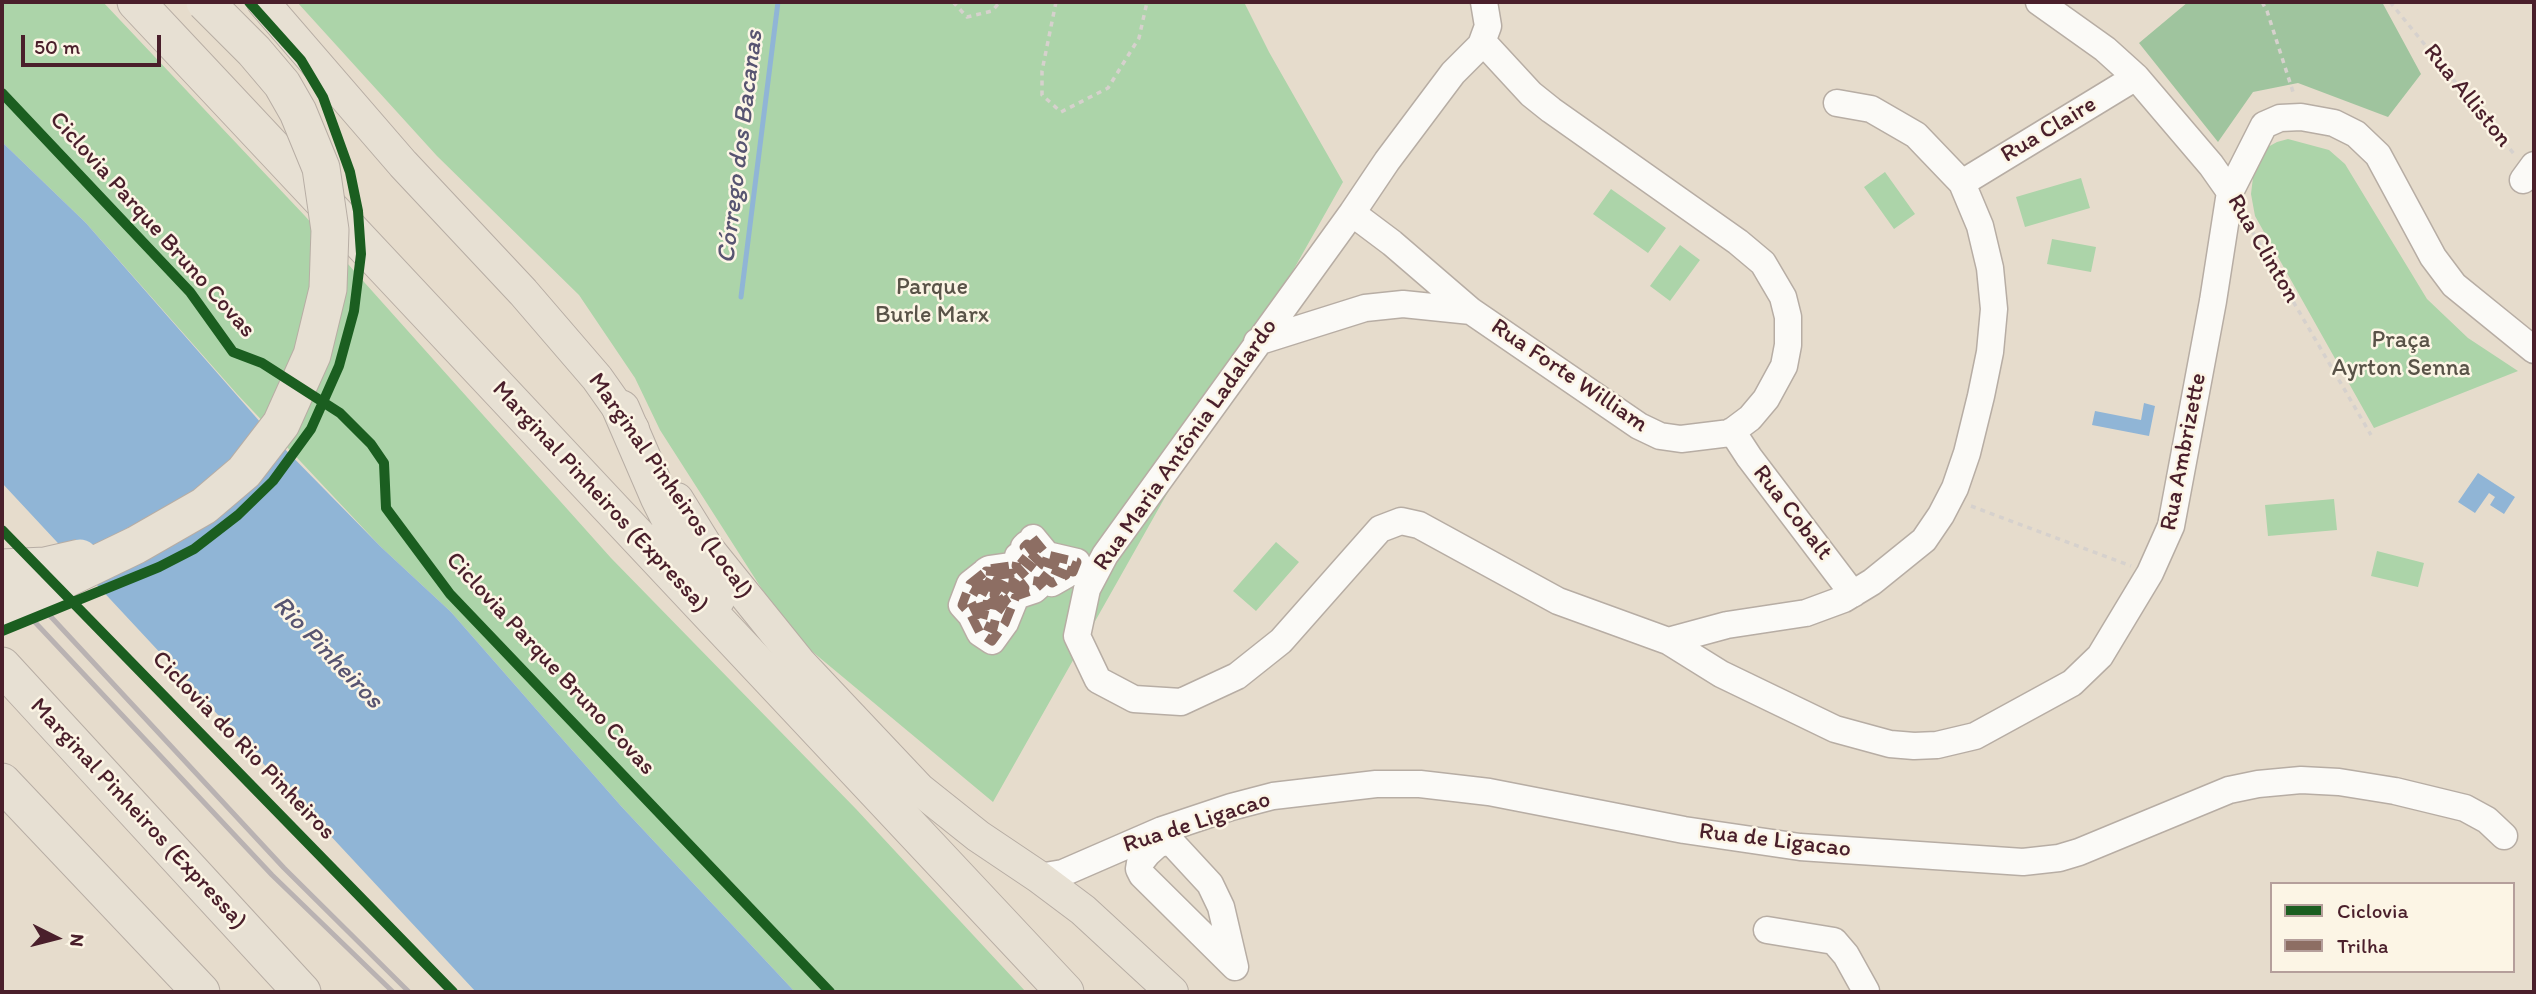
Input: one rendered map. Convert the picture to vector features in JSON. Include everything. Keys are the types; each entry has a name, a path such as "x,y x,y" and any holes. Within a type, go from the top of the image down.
{"highway":[{"name":"Marginal Pinheiros (Expressa)","path":"136,2 1065,992"},
{"path":"2,607 136,545 204,506 244,472 281,425 312,355 328,289 330,230 321,169 299,112 282,84 254,51 205,2"},
{"path":"621,409 676,531 751,657"},
{"path":"2,568 46,566 136,545"},
{"name":"Marginal Pinheiros (Expressa)","path":"2,666 302,992"},
{"path":"2,782 201,992"},
{"path":"172,960 223,992"}],"main road":[{"name":"Marginal Pinheiros (Local)","path":"263,2 402,164 523,292 621,409 708,549 800,663 919,789 978,836 1039,877 1103,928 1172,992"}],"street":[{"path":"1483,41 1488,26 1484,2"},
{"name":"Rua Clinton","path":"2039,2 2105,49 2136,77 2211,165 2230,192"},
{"name":"Rua Maria Antônia Ladalardo","path":"1483,41 1436,95 1387,160 1352,213 1105,555 1087,589 1077,636 1098,680 1134,699 1181,702 1237,676 1281,641 1380,529 1401,521 1419,525 1558,601 1668,641 1731,680 1835,729"},
{"name":"Rua Forte William","path":"1352,213 1392,243 1471,311 1639,426 1660,436 1681,439 1710,437 1732,431 1750,418 1766,399 1784,366 1788,345 1788,317 1783,297 1763,263 1738,242 1531,94 1483,41"},
{"name":"Rua Claire","path":"1962,183 2136,77"},
{"path":"1668,641 1727,625 1806,613 1853,594 1897,564 1924,540 1950,498 1967,453 1990,352 1994,309 1990,268 1980,226 1962,183 1916,135 1871,109 1837,103"},
{"path":"2301,117 2334,123 2356,134 2378,155 2433,257 2454,285 2534,350"},
{"name":"Rua Ambrizette","path":"1835,729 1890,744 1914,746 1937,745 1975,736 2050,696 2081,674 2100,656 2150,573 2171,526 2213,301 2230,192 2264,125 2280,118 2301,117"},
{"path":"1257,342 1365,308 1403,304 1471,311"},
{"name":"Rua Cobalt","path":"1732,431 1853,594"},
{"path":"994,579 970,584 962,604 980,633 992,641 1005,623 1016,596 1034,590 1043,582 1029,580 1016,566 1018,556 1052,583 1066,575 1043,565 1024,547 1027,544 1039,559 1073,572 1077,562 1047,555 1033,538"},
{"name":"Rua de Ligacao","path":"1039,877 1063,873 1162,830 1231,807 1273,796 1376,784 1420,784 1489,792 1684,830 1800,847 2023,862 2059,858 2079,852 2229,790 2301,780 2395,790 2465,808 2487,820 2504,836"},
{"path":"1768,930 1834,941 1846,955 1865,992"}],"path":[{"path":"953,2 967,17 992,11 1000,2"},
{"path":"1056,2 1042,71 1042,96 1061,112 1108,88 1139,38 1147,2"},
{"path":"2262,2 2301,117"},
{"path":"1950,498 2150,573"}],"green space":[{"path":"2,2 103,2 305,216 611,558 856,809 1026,992 795,992 621,806 451,612 381,547 237,394 86,223 2,142"},
{"name":"Parque Burle Marx","path":"297,2 1244,2 1269,52 1343,182 993,802 790,633 660,430 635,378 579,295 437,156"},
{"path":"2188,2 2382,2 2421,74 2388,117 2298,83 2253,92 2218,142 2139,43"},
{"name":"Praça Ayrton Senna","path":"2288,139 2329,150 2345,164 2427,299 2468,338 2518,371 2374,428 2255,216 2251,194 2254,169 2266,148"},
{"path":"1885,172 1915,214 1894,229 1864,187"},
{"path":"2081,178 2090,208 2025,227 2016,197"},
{"path":"1611,189 1666,228 1648,253 1593,214"},
{"path":"2052,239 2096,247 2091,272 2047,264"},
{"path":"1680,245 1700,260 1670,301 1650,286"},
{"path":"2334,499 2337,530 2268,536 2265,505"},
{"path":"1276,542 1299,562 1256,611 1233,591"},
{"path":"2377,551 2424,563 2418,587 2371,576"}],"water":[{"name":"Rio Pinheiros","path":"2,142 86,223 275,439 381,547 451,612 621,806 795,992 476,992 2,483"},
{"path":"2144,403 2155,406 2149,436 2092,425 2095,411 2141,420"},
{"path":"2478,473 2515,497 2504,514 2490,505 2495,497 2489,493 2475,513 2458,502"}],"waterway":[{"name":"Córrego dos Bacanas","path":"741,297 778,2"}],"railway":[{"path":"2,564 284,868 409,992"},
{"path":"2,587 272,875 393,992"}],"marked path":[{"path":"1001,584 994,595 996,582 1007,587 987,606 988,593 998,578 1016,584 1010,594 992,606 990,616 982,614 978,602 992,576 1014,573 1025,588 1007,599 997,613 993,629 982,624 970,600 986,571 1000,572 1010,566 989,569 970,584 962,605 971,615 980,633 992,641 1005,623 1016,596 1034,590 1043,582 1029,580 1016,566 1018,556 1052,583 1066,575 1043,565 1024,547 1027,544 1039,560 1073,572 1077,562 1047,555 1033,538"}],"cycle path":[{"path":"2,631 159,567 194,549 238,515 273,481 311,429 339,366 354,311 361,254 358,211 350,172 323,97 301,60 249,2"},
{"name":"Ciclovia Parque Bruno Covas","path":"2,93 190,292 233,352 262,363 340,413 371,444 384,463 386,508 450,594 830,992"},
{"name":"Ciclovia do Rio Pinheiros","path":"2,530 453,992"}]}
